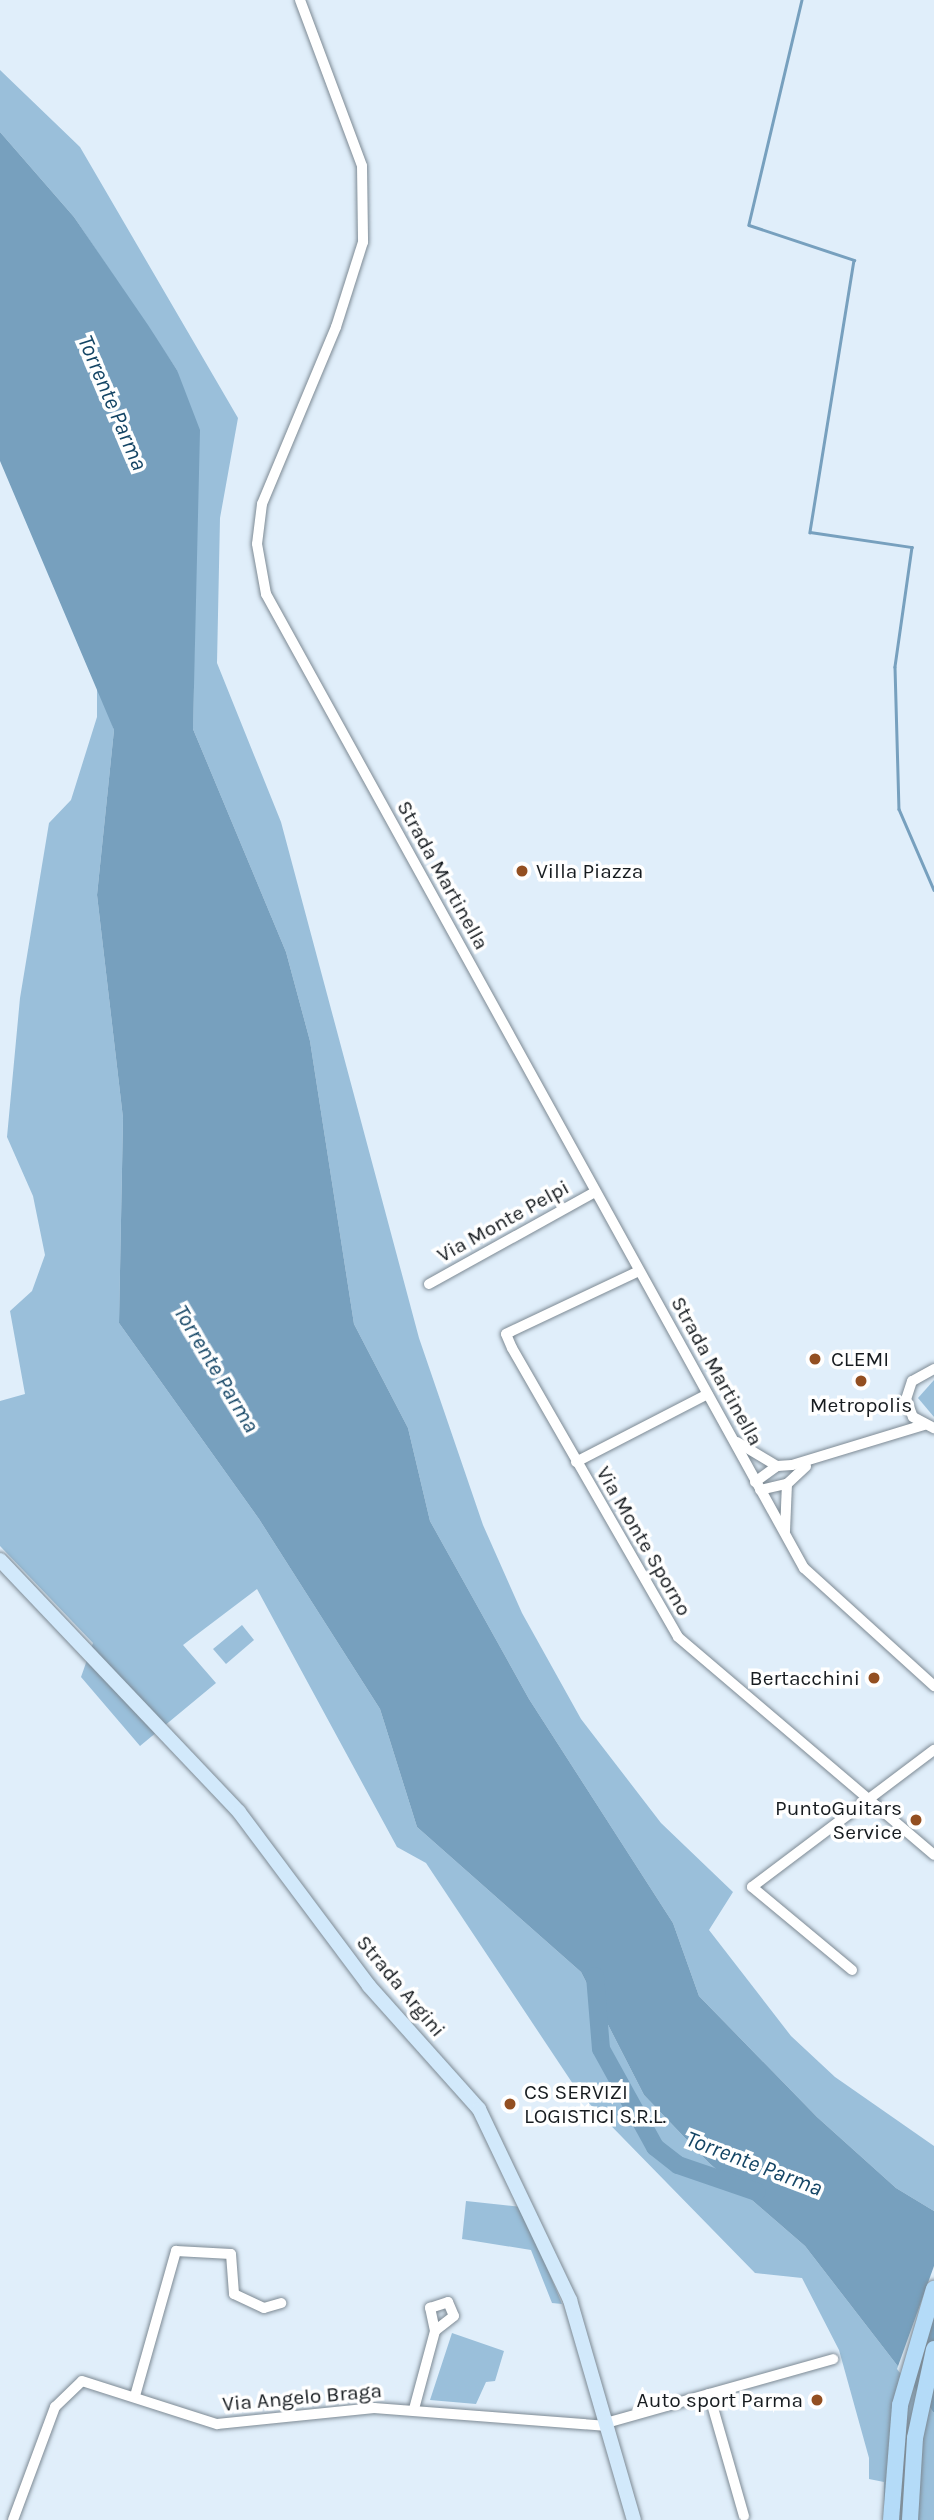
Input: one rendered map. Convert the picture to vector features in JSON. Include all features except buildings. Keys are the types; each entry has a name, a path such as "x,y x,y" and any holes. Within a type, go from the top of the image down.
{"highway":[{"path":"891,2520 892,2482 902,2393 934,2289"},
{"path":"910,2520 911,2482 934,2349"}],"main road":[{"name":"Strada Argini","path":"0,1560 239,1812 369,1986 476,2105 566,2288 634,2520"}],"street":[{"name":"Strada Martinella","path":"300,0 362,166 363,242 336,327 262,504 260,575 595,1192 804,1567 934,1686"},
{"name":"Via Monte Pelpi","path":"429,1284 595,1192"},
{"name":"Via Monte Sporno","path":"639,1271 506,1334 576,1462 678,1637 934,1855"},
{"path":"901,1433 912,1381 934,1369"},
{"path":"576,1462 708,1394"},
{"path":"908,1409 929,1426"},
{"path":"733,1439 777,1466 811,1463 929,1426"},
{"path":"757,1486 786,1484 811,1463"},
{"path":"757,1486 777,1466"},
{"path":"785,1534 786,1484"},
{"path":"852,1970 752,1887 934,1750"},
{"path":"135,2396 176,2250 231,2254 234,2294 266,2309 281,2303"},
{"path":"414,2409 435,2331"},
{"path":"607,2425 833,2359"},
{"name":"Via Angelo Braga","path":"13,2520 66,2390 92,2381 190,2419 223,2424 345,2409 414,2409 607,2425"},
{"path":"709,2394 744,2516"}],"shaded area":[{"path":"0,70 80,147 238,418 220,518 217,663 281,822 419,1338 483,1525 522,1613 581,1719 661,1823 733,1892 709,1930 791,2036 835,2077 934,2146 934,2211 896,2188 817,2117 699,1996 673,1923 529,1699 430,1521 408,1428 354,1324 310,1041 286,952 193,729 196,525 177,370 74,217 0,132"},
{"path":"97,678 114,730 97,895 123,1118 119,1323 259,1519 380,1709 417,1827 581,1972 644,2095 709,2163 805,2246 934,2413 934,2520 884,2520 884,2482 869,2479 869,2458 839,2350 802,2278 755,2273 579,2093 426,1863 397,1847 257,1589 183,1645 216,1683 140,1746 81,1677 93,1643 0,1546 0,1401 25,1394 10,1311 32,1291 45,1255 33,1196 7,1137 20,998 49,823 71,800 97,717"},
{"path":"934,1380 934,1417 918,1398"},
{"path":"242,1625 254,1640 226,1664 213,1649"},
{"path":"466,2201 522,2207 562,2304 552,2303 531,2250 462,2239"},
{"path":"452,2333 504,2351 495,2381 486,2382 476,2404 430,2400"}],"water":[{"path":"0,132 74,217 148,325 177,370 200,430 193,729 286,952 310,1041 354,1324 408,1428 430,1521 529,1699 673,1923 699,1996 817,2117 896,2188 934,2211 934,2413 805,2246 709,2163 644,2095 581,1972 417,1827 380,1709 259,1519 119,1323 123,1118 97,895 114,730 0,461"}],"pier":[{"path":"934,2266 934,2307 910,2386 897,2369"}],"waterway":[{"path":"802,0 749,225 854,260 810,532 912,547 895,667 899,809 934,890"},
{"name":"Torrente Parma","path":"595,1976 601,2049 655,2147 678,2165 757,2192"}],"place":[{"name":"Villa Piazza","path":"522,871"},
{"name":"CLEMI","path":"815,1359"},
{"name":"Metropolis","path":"861,1381"},
{"name":"Bertacchini","path":"874,1678"},
{"name":"PuntoGuitars Service","path":"916,1820"},
{"name":"CS SERVIZI LOGISTICI S.R.L.","path":"510,2104"},
{"name":"Auto sport Parma","path":"817,2400"}]}
